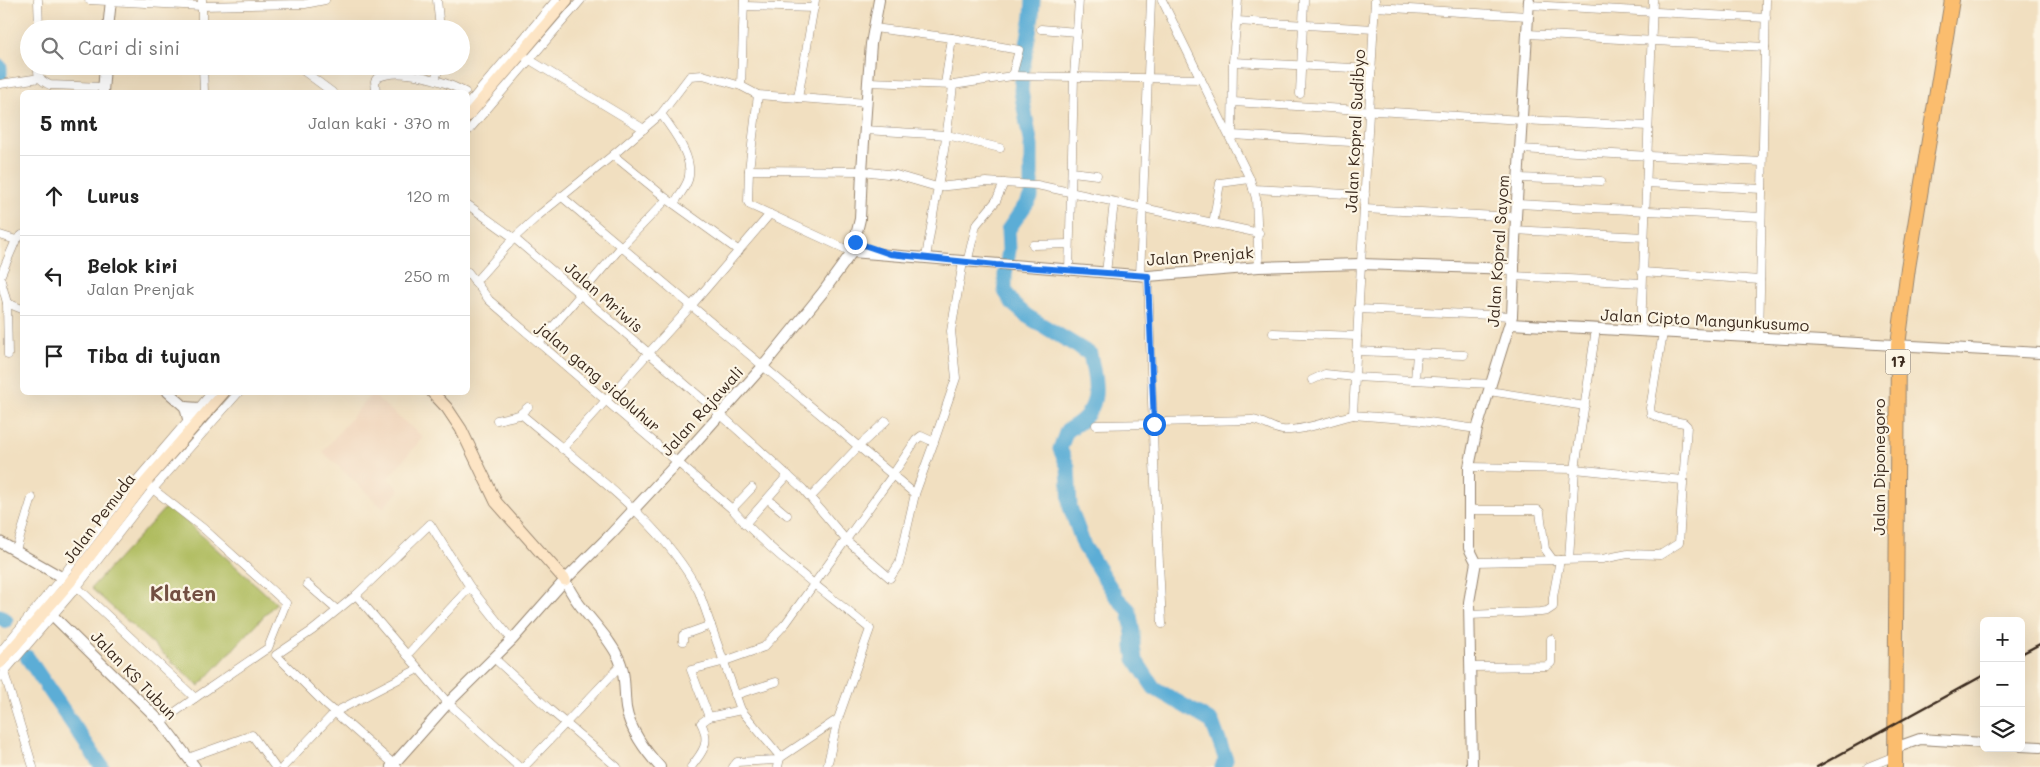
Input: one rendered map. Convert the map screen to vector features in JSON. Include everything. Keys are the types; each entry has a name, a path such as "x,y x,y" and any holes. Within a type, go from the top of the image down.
{"highway":[{"name":"Jalan Diponegoro","path":"1895,757 1898,345 1914,231 1952,0"}],"main road":[{"path":"472,96 525,57 567,0"},
{"name":"Jalan Pemuda","path":"1,667 50,612 69,582 149,486 193,421 221,395"},
{"path":"435,395 447,408 461,429 496,502 565,580"}],"street":[{"path":"38,0 39,20"},
{"path":"89,0 267,5 305,4 325,0"},
{"path":"109,20 111,0"},
{"path":"438,0 439,20"},
{"path":"472,96 556,0"},
{"path":"470,128 525,57 581,0"},
{"name":"Jalan Rajawali","path":"394,766 448,703 512,640 565,580 677,463 764,365 823,292 854,247 860,218 868,82 879,0"},
{"path":"1068,271 1074,77 1079,0"},
{"path":"1152,0 1143,209 1144,276 1154,423 1162,624"},
{"path":"1162,0 1232,138 1253,188 1258,233 1259,267"},
{"path":"1229,0 1238,0 1233,62 1232,138"},
{"path":"1300,94 1304,0"},
{"path":"1641,331 1653,0"},
{"path":"1759,339 1766,0"},
{"path":"202,3 202,20"},
{"path":"741,86 745,3 814,4 798,98"},
{"path":"1375,4 1529,7 1766,18"},
{"name":"Jalan Kopral Sudibyo","path":"1353,415 1375,4"},
{"name":"Jalan Kopral Sayom","path":"1472,767 1469,602 1476,562 1469,548 1469,467 1477,430 1512,320 1515,230 1529,7"},
{"path":"1237,21 1374,29"},
{"path":"874,28 952,38 1019,50 1017,76"},
{"path":"1041,29 1077,32"},
{"path":"1528,34 1765,46"},
{"path":"926,258 937,187 948,135 952,38"},
{"path":"525,57 644,129"},
{"path":"1233,62 1372,69"},
{"path":"476,282 514,238 660,114 690,76 698,74 741,86 758,95 867,104"},
{"path":"38,75 43,82 50,85 97,90"},
{"path":"105,75 106,90"},
{"path":"203,75 204,90"},
{"path":"309,75 329,90"},
{"path":"376,90 375,81 381,76 403,75 435,79 459,90"},
{"path":"435,79 437,75"},
{"path":"868,82 949,85 1017,76 1201,79"},
{"path":"2,83 40,78"},
{"path":"758,95 749,170 748,202 750,205 770,214 854,247"},
{"path":"1233,102 1648,126"},
{"path":"539,343 622,246 687,184 690,171 680,140 660,114"},
{"path":"865,130 948,135 1000,148"},
{"path":"1232,138 1368,143"},
{"path":"1520,149 1762,162"},
{"path":"613,155 670,201 739,251"},
{"path":"749,170 862,171 896,175 937,187 986,182 1037,185 1258,233"},
{"path":"1072,172 1096,175"},
{"path":"1519,178 1601,181"},
{"path":"1214,224 1220,183 1250,180"},
{"path":"562,196 764,365 858,448 915,494 956,378 951,331 965,262 977,222 996,201 1004,183"},
{"path":"1646,183 1762,190"},
{"path":"1253,188 1365,195"},
{"path":"1106,273 1114,202"},
{"path":"1517,204 1761,217"},
{"name":"Jalan Mriwis","path":"470,206 514,238 720,414 811,497 846,540 890,578 899,564 915,494"},
{"path":"1364,209 1516,217"},
{"path":"562,449 692,305 770,214"},
{"path":"1515,230 1644,237"},
{"path":"0,235 16,240"},
{"path":"8,354 7,303 0,279 4,265 16,240 20,237"},
{"path":"1033,245 1069,244"},
{"name":"Jalan Prenjak","path":"854,247 890,254 965,262 1144,276 1259,267 1361,264 1514,272"},
{"path":"1514,272 1642,283"},
{"path":"1642,272 1760,280"},
{"name":"jalan gang sidoluhur","path":"470,274 489,300 732,509 745,524 870,629 838,719"},
{"path":"7,303 20,308"},
{"path":"1358,309 1512,320"},
{"name":"Jalan Cipto Mangunkusumo","path":"1512,320 1596,329 2040,353"},
{"path":"1569,559 1575,469 1596,329"},
{"path":"1273,333 1357,336"},
{"path":"1476,562 1602,559 1628,554 1660,555 1665,554 1679,543 1686,425 1651,414 1663,333"},
{"path":"1356,350 1464,356"},
{"path":"1415,380 1417,353"},
{"path":"1312,380 1325,374 1490,387 1585,406"},
{"path":"0,652 69,582 123,496 193,421 185,407 171,395"},
{"path":"185,407 202,412 210,395"},
{"path":"161,722 268,648 286,604 204,529 149,486 236,395"},
{"path":"497,420 517,415 528,407"},
{"path":"517,415 562,449 634,509 663,539 690,574 699,592 722,662 741,710 780,758"},
{"path":"1096,425 1252,420 1283,430 1305,427 1353,415 1415,420 1477,430"},
{"path":"811,497 886,421"},
{"path":"709,717 690,670 722,662 768,644 786,623 918,438 925,437 934,442"},
{"path":"1469,467 1575,469 1682,480"},
{"path":"745,524 788,475"},
{"path":"732,509 752,488"},
{"path":"16,550 32,498"},
{"path":"768,499 787,515"},
{"path":"1468,510 1538,510 1540,512 1545,549 1556,560 1553,607 1551,610 1469,616"},
{"path":"276,655 356,595 430,524 470,587 512,640"},
{"path":"0,542 69,582 195,698"},
{"path":"565,580 572,596 607,641 621,665 626,709 631,727 660,767"},
{"path":"307,584 337,610"},
{"path":"407,655 470,587"},
{"path":"356,595 448,703 519,767"},
{"name":"Jalan KS Tubun","path":"50,612 161,722 194,767"},
{"path":"683,641 683,635 711,625"},
{"path":"1471,667 1546,666 1551,663 1551,639"},
{"path":"268,648 394,766"},
{"path":"494,658 566,724 617,767"},
{"path":"524,767 621,665"},
{"path":"1,667 33,767"},
{"path":"283,767 335,712 418,669"},
{"path":"735,695 776,682"},
{"path":"691,767 704,748 705,729 701,723 709,717 741,710"},
{"path":"733,767 737,762 767,761 780,758 838,719"},
{"path":"827,767 838,719"},
{"path":"188,758 252,734 275,767"},
{"path":"1868,767 1882,760 1895,757 1920,738 1980,743"},
{"path":"2025,746 2040,747"},
{"path":"778,767 780,758"}],"shaded area":[{"path":"370,395 423,437 388,478 400,490 383,508 323,452"}],"green space":[{"path":"168,505 276,603 199,686 91,588"}],"waterway":[{"path":"1033,0 1021,91 1031,146 1031,197 1008,230 1009,250 1005,275 1005,291 1013,304 1027,316 1090,354 1095,398 1087,415 1079,423 1067,430 1060,449 1068,467 1070,507 1084,546 1117,598 1129,610 1135,659 1154,688 1212,722 1226,760 1222,767"},
{"path":"0,67 0,74"},
{"path":"0,616 6,621"},
{"path":"27,657 102,767"}],"railway":[{"path":"2025,652 2040,644"},
{"path":"1817,767 1980,677"}],"district":[{"name":"Klaten","path":"183,594"}],"route":[{"path":"855,242 890,254 996,265 1148,276 1154,424"}]}
